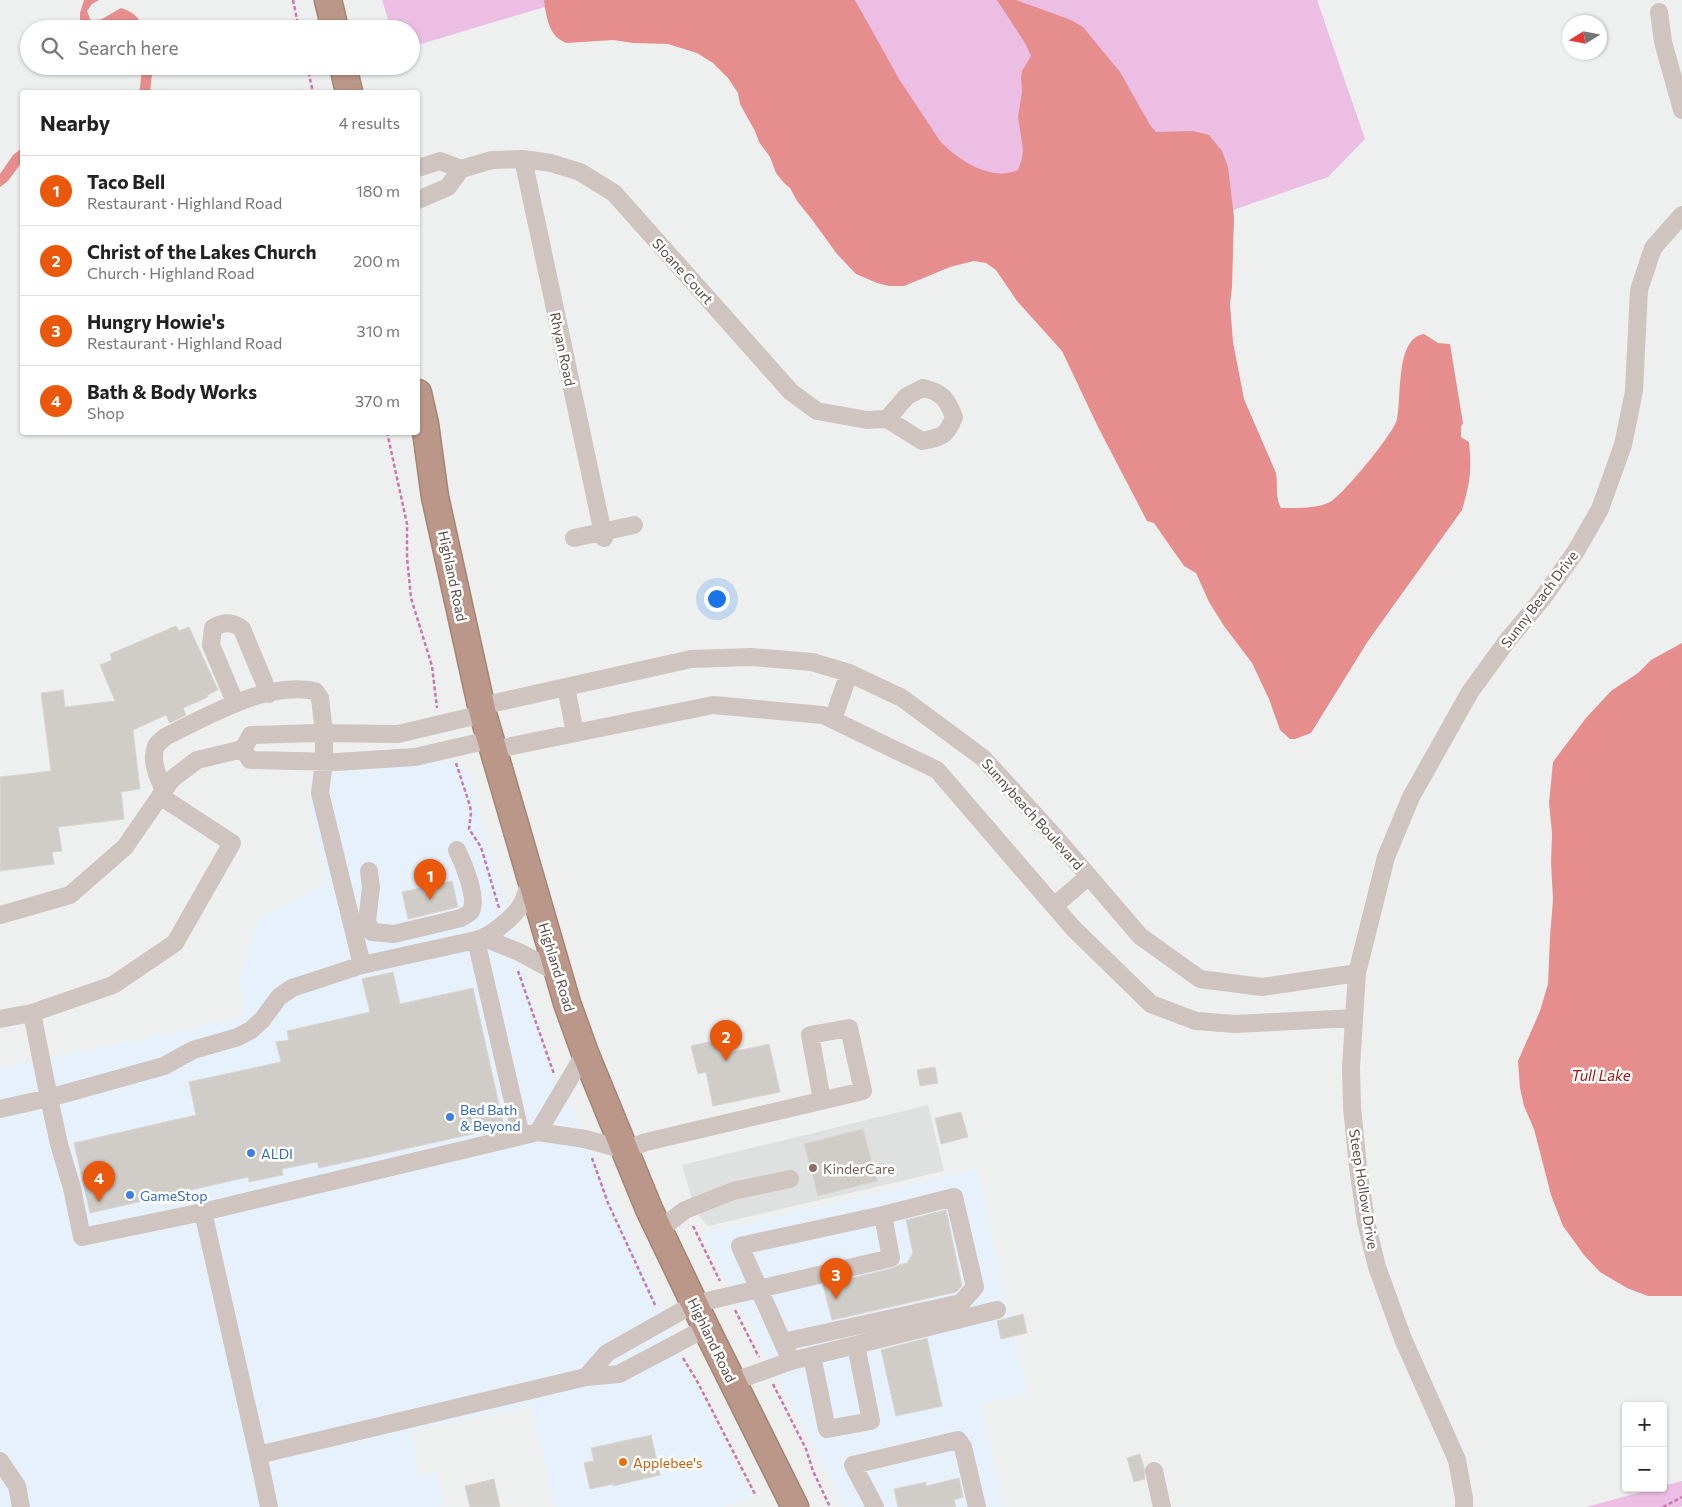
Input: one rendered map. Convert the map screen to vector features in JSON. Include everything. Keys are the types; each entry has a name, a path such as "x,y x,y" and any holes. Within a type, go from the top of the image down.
{"highway":[{"path":"328,0 333,20"},
{"path":"345,75 349,90"},
{"name":"Highland Road","path":"420,402 435,497 482,710 558,974 585,1053 659,1230 795,1507"}],"street":[{"path":"1659,12 1663,42 1682,110"},
{"name":"Sloane Court","path":"461,169 492,160 523,159 551,163 580,172 614,193 791,392 817,411 867,420 887,419"},
{"name":"Rhyan Road","path":"523,159 603,535"},
{"path":"420,167 440,161 461,169 448,187 420,199"},
{"name":"Sunny Beach Drive","path":"1357,973 1386,857 1411,797 1470,692 1507,641 1560,575 1600,509 1623,445 1634,391 1639,290 1653,248 1682,215"},
{"path":"574,538 603,535 634,525"},
{"path":"235,702 211,645 212,628 225,623 236,625 242,629 268,694"},
{"name":"Sunnybeach Boulevard","path":"243,749 251,735 324,733 398,734 566,687 691,659 751,657 812,662 850,674 902,698 983,758 1140,936 1200,979 1262,988 1357,973"},
{"path":"832,719 850,674"},
{"path":"566,687 574,734"},
{"path":"0,1019 32,1013 113,985 175,943 232,843 162,793 156,764 157,745 165,737 235,702 296,689 315,691 320,698 324,733 324,762 320,793 362,965"},
{"path":"0,915 70,894 125,847 172,779 197,760 243,749 250,760 324,762 414,757 574,734 713,705 823,715 937,770 1073,928 1151,1004 1196,1021 1235,1024 1354,1018"},
{"path":"369,871 371,887 367,922 372,932 394,934 462,918 470,912 473,904 472,892 464,863 457,850"},
{"name":"Sunnybeach Boulevard","path":"1054,906 1089,876"},
{"path":"0,1109 49,1098 164,1066 193,1050 238,1037 251,1030 262,1020 279,997 292,988 362,965 480,939 507,920 521,905 530,882"},
{"path":"480,939 519,952 558,974"},
{"path":"480,939 520,1136"},
{"name":"Steep Hollow Drive","path":"1357,973 1351,1067 1352,1107 1366,1222 1377,1267 1400,1331 1457,1460 1464,1507"},
{"path":"32,1013 59,1144 72,1188 82,1237 203,1212 538,1132 585,1139 625,1150 646,1142 822,1100"},
{"path":"538,1132 585,1053"},
{"path":"659,1230 685,1210 733,1191 790,1178"},
{"path":"783,1342 961,1303 975,1287 954,1197 740,1246 791,1361"},
{"path":"203,1212 269,1507"},
{"path":"586,1377 607,1353 694,1304 891,1258 882,1215"},
{"path":"732,1382 791,1361 997,1310"},
{"path":"258,1455 586,1377 619,1374 706,1328"},
{"path":"812,1356 827,1429 871,1421 856,1345"},
{"path":"875,1507 853,1465 958,1440 963,1447 977,1507"},
{"path":"0,1461 17,1486 21,1507"},
{"path":"1154,1471 1162,1507"}],"path":[{"path":"293,0 297,20"},
{"path":"309,75 312,90"},
{"path":"1663,1507 1682,1496"}],"shaded area":[{"path":"382,0 568,0 420,44 420,20 388,20"},
{"path":"807,0 1317,0 1365,139 1328,177 1213,217 939,182"},
{"path":"456,759 470,776 543,1041 683,1357 752,1496 724,1507 554,1507 532,1406 412,1431 419,1475 435,1471 443,1507 0,1507 0,1068 243,1018 240,977 259,919 317,888 326,880 310,811 309,775"},
{"name":"KinderCare","path":"928,1105 944,1171 708,1226 699,1216 682,1165"},
{"path":"977,1169 1028,1394 980,1403 1005,1507 845,1507 703,1234"},
{"path":"1682,1481 1682,1506 1586,1507 1641,1492 1667,1492 1667,1485"}],"water":[{"path":"84,0 99,0 92,4 87,11 91,20 80,20"},
{"path":"544,0 855,0 899,79 940,141 965,162 986,171 997,173 1008,173 1018,170 1022,159 1023,149 1018,117 1022,92 1021,77 1022,71 1031,56 1025,43 997,0 1016,0 1071,20 1083,27 1120,72 1150,125 1156,132 1193,131 1209,135 1222,151 1228,167 1234,217 1230,304 1233,342 1244,399 1276,473 1277,495 1281,508 1319,506 1330,502 1336,497 1367,463 1394,426 1397,419 1404,357 1408,346 1415,338 1424,334 1438,343 1450,344 1463,423 1461,437 1469,442 1470,452 1470,476 1462,510 1368,641 1311,733 1290,739 1280,730 1269,699 1252,663 1224,626 1209,602 1196,573 1184,566 1154,523 1147,521 1098,427 1062,351 1017,301 996,270 986,263 974,261 950,267 904,286 889,286 877,283 856,274 837,254 797,201 790,188 776,173 770,157 759,142 740,104 738,93 728,78 713,63 697,53 668,44 633,43 613,40 567,43 552,31 547,19"},
{"path":"121,8 129,11 139,20 96,20 102,19"},
{"path":"141,75 152,75 150,90 139,90"},
{"path":"20,150 20,165 8,181 0,187 0,174 13,155"},
{"name":"Tull Lake","path":"1682,643 1682,1296 1648,1296 1627,1288 1600,1272 1584,1255 1563,1226 1551,1195 1534,1129 1524,1106 1520,1088 1518,1061 1540,1011 1548,984 1553,899 1552,833 1549,803 1553,762 1586,718 1611,691 1638,673 1651,660"}],"building":[{"path":"176,626 179,631 189,627 218,690 207,695 208,697 183,708 186,715 170,723 166,715 133,730 140,789 121,792 124,819 58,827 62,851 52,852 54,864 0,871 0,777 51,771 41,693 63,690 65,707 115,701 100,665 112,660 110,654"},
{"path":"452,881 458,907 408,919 402,892"},
{"path":"393,972 400,1004 473,988 504,1127 319,1168 317,1162 282,1169 283,1175 249,1182 248,1177 90,1213 74,1143 196,1115 189,1082 281,1062 276,1042 289,1040 287,1031 370,1012 362,979"},
{"path":"721,1039 724,1054 769,1044 780,1092 713,1106 706,1072 698,1074 691,1046"},
{"path":"935,1067 938,1083 920,1086 917,1070"},
{"path":"961,1112 968,1137 941,1144 935,1118"},
{"path":"863,1129 877,1181 818,1196 804,1144"},
{"path":"946,1210 962,1286 956,1292 832,1320 823,1285 907,1263 913,1253 906,1220"},
{"path":"1023,1314 1027,1333 1001,1339 997,1321"},
{"path":"927,1338 942,1406 896,1416 881,1350"},
{"name":"Applebee's","path":"651,1435 660,1475 613,1486 613,1484 590,1489 584,1463 594,1461 591,1448"},
{"path":"1140,1454 1145,1479 1134,1482 1127,1458"},
{"path":"959,1478 963,1497 954,1500 956,1507 898,1507 894,1489 926,1482 926,1486"},
{"path":"494,1479 500,1507 470,1507 465,1486"}],"place":[{"name":"Taco Bell","path":"430,900"},
{"name":"Christ of the Lakes Church","path":"726,1061"},
{"name":"Bed Bath & Beyond","path":"450,1117"},
{"name":"ALDI","path":"251,1153"},
{"name":"KinderCare","path":"813,1168"},
{"name":"GameStop","path":"130,1195"},
{"name":"Bath & Body Works","path":"99,1202"},
{"name":"Hungry Howie's","path":"836,1299"},
{"name":"Applebee's","path":"623,1462"}]}
